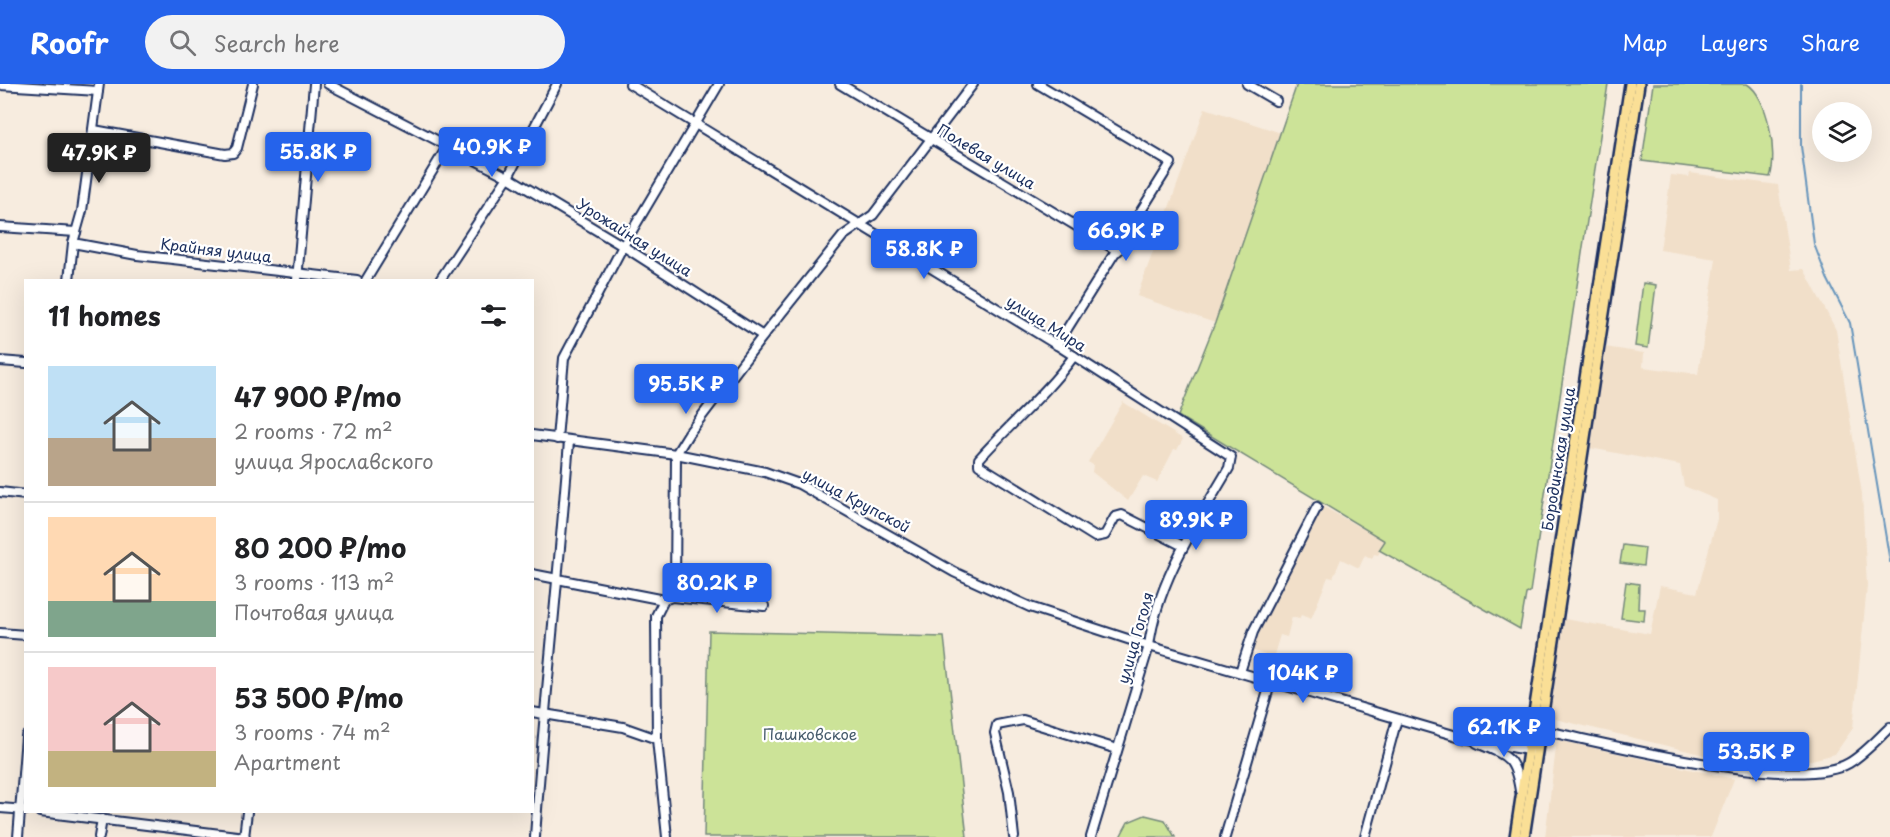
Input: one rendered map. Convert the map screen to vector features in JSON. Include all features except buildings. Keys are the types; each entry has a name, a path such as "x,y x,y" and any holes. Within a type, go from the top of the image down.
{"main road":[{"name":"Бородинская улица","path":"1537,730 1535,712 1630,84"},
{"name":"Бородинская улица","path":"1515,837 1521,796 1537,730 1639,84"},
{"name":"Бородинская улица","path":"1524,837 1533,751"}],"street":[{"path":"94,130 225,154 233,153 237,148 254,84"},
{"path":"297,278 314,84"},
{"name":"Урожайная улица","path":"328,84 508,177 763,336"},
{"path":"441,279 508,177 556,84"},
{"name":"улица Мира","path":"630,84 1057,345 1232,457"},
{"path":"557,439 562,364 622,246 718,84"},
{"name":"Полевая улица","path":"840,84 1118,251"},
{"path":"667,837 657,739 656,616 675,591 676,454 689,433 763,336 843,236 873,215 973,84"},
{"path":"1038,84 1171,163 1057,345"},
{"path":"1247,84 1276,101"},
{"path":"0,85 98,87 82,211 73,243 69,279"},
{"path":"367,279 447,147"},
{"path":"0,227 76,232"},
{"name":"Крайняя улица","path":"73,243 137,255 297,278 327,279"},
{"path":"1074,356 1057,379 979,459 983,470 1095,537 1105,535 1115,517 1122,515 1183,546"},
{"path":"0,362 24,363"},
{"name":"улица Крупской","path":"534,435 676,454 765,472 799,484 954,572 1011,600 1149,646 1464,738"},
{"path":"535,837 543,714 559,578 568,441"},
{"name":"улица Гоголя","path":"1091,837 1149,646 1158,604 1183,546 1229,468 1232,457"},
{"path":"0,492 24,495"},
{"path":"1240,672 1253,632 1317,507"},
{"path":"534,574 668,598 764,606"},
{"path":"0,633 24,635"},
{"path":"1225,837 1271,681"},
{"path":"534,712 623,727 657,739"},
{"path":"1485,741 1522,728 1535,712"},
{"path":"1365,837 1397,719"},
{"path":"1014,837 1010,792 995,733 997,725 1023,720 1117,749"},
{"path":"1537,730 1686,761 1753,770 1805,773 1848,764 1890,727"},
{"path":"1464,738 1533,751"},
{"path":"1464,738 1509,757 1516,768 1521,796"},
{"path":"18,837 24,773"},
{"path":"0,808 22,810"},
{"path":"49,813 244,837 247,813"},
{"path":"99,837 102,819"}],"shaded area":[{"path":"1205,108 1281,133 1215,323 1137,296"},
{"path":"1690,173 1778,185 1791,270 1804,269 1836,330 1862,494 1867,586 1853,728 1835,754 1812,760 1738,763 1547,717 1564,619 1650,634 1660,586 1697,593 1717,519 1717,500 1684,486 1680,465 1590,448 1605,347 1644,353 1643,367 1698,374 1716,259 1660,250 1671,175 1689,177"},
{"path":"1123,402 1183,439 1177,450 1174,449 1157,482 1143,476 1128,501 1092,472 1093,465 1088,462"},
{"path":"1322,506 1385,541 1378,555 1374,554 1372,559 1365,555 1359,568 1341,559 1333,578 1328,577 1311,619 1301,615 1299,619 1292,617 1287,637 1280,635 1273,658 1249,649"},
{"path":"1557,740 1734,779 1711,837 1545,837"}],"green space":[{"path":"1297,84 1608,84 1530,592 1526,594 1520,629 1379,550 1385,541 1178,416 1215,323"},
{"path":"1653,84 1747,84 1761,100 1766,113 1773,155 1770,177 1642,161"},
{"path":"1643,283 1656,285 1648,348 1635,346"},
{"path":"1623,545 1645,548 1643,566 1620,563"},
{"path":"1626,582 1639,584 1638,609 1645,609 1644,621 1621,618"},
{"name":"Пашковское","path":"709,631 944,637 967,837 704,837"},
{"path":"1145,815 1165,820 1175,837 1120,837 1128,822"}],"waterway":[{"path":"1801,84 1801,146 1814,244 1827,278 1850,323 1890,562"}]}
